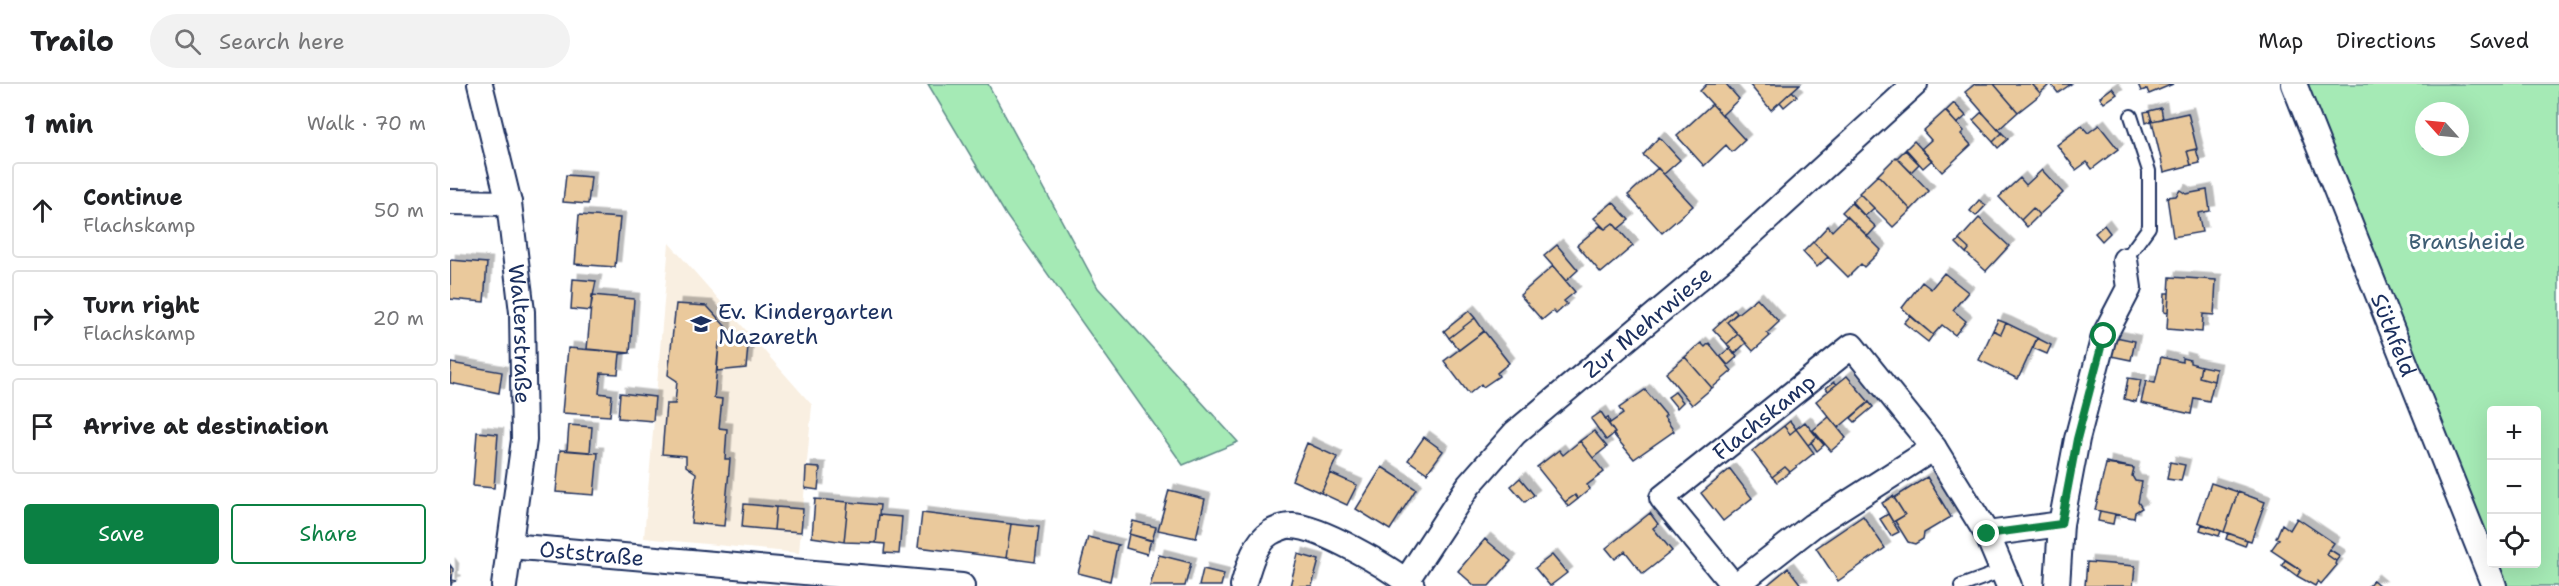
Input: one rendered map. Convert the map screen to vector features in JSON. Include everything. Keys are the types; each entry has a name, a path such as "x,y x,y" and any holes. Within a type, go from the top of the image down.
{"street":[{"name":"Walterstraße","path":"480,84 509,203 522,312 524,440 504,586"},
{"name":"Zur Mehrwiese","path":"1409,584 1469,485 1515,433 1743,242 1915,84"},
{"name":"Süthfeld","path":"2294,84 2494,586"},
{"path":"450,202 509,203"},
{"path":"2057,586 2061,524 2077,439 2104,336 2129,288 2125,260"},
{"name":"Flachskamp","path":"1934,448 1812,526 1735,586 1662,498 1852,346 1934,448 1987,534 2006,578"},
{"path":"1987,534 2061,524"},
{"path":"1243,586 1253,555 1268,534 1290,525 1307,529 1353,548 1409,584"},
{"name":"Oststraße","path":"510,546 871,582 962,586"}],"lane":[{"path":"2125,260 2149,227 2149,171 2131,116"},
{"path":"1961,586 2006,578"}],"shaded area":[{"name":"Ev. Kindergarten Nazareth","path":"669,243 812,405 799,553 644,538"}],"green space":[{"path":"928,84 988,84 1098,288 1238,442 1183,465 1006,215"},
{"name":"Bransheide","path":"2307,84 2559,84 2559,586 2504,586 2497,568 2541,568 2541,406 2487,406 2487,544"}],"building":[{"path":"1707,84 1726,84 1739,99 1722,115 1700,91"},
{"path":"1749,84 1800,84 1771,110"},
{"path":"1975,84 1994,84 2018,112 1998,130 1965,92"},
{"path":"1994,84 2032,84 2041,94 2018,112"},
{"path":"2032,84 2046,84 2048,86 2040,93"},
{"path":"2051,84 2071,84 2058,93"},
{"path":"2138,84 2173,84 2149,94 2147,89 2141,91"},
{"path":"2112,88 2117,94 2104,103 2100,97"},
{"path":"1792,91 1797,96 1784,107 1780,102"},
{"path":"1954,103 1966,116 1957,124 1946,111"},
{"path":"1712,104 1745,140 1732,152 1726,145 1704,166 1677,136"},
{"path":"2161,108 2163,119 2152,121 2149,111"},
{"path":"1945,111 1964,131 1961,134 1971,145 1942,172 1921,149 1931,140 1923,131"},
{"path":"2149,111 2152,121 2146,123 2144,112"},
{"path":"1982,112 2002,133 1993,142 1973,120"},
{"path":"2188,113 2197,149 2187,151 2191,165 2164,172 2152,121"},
{"path":"2099,125 2118,149 2092,169 2087,162 2076,170 2057,145 2082,126 2088,133"},
{"path":"2002,133 2008,139 1998,148 1993,142"},
{"path":"1659,137 1680,160 1664,174 1643,155"},
{"path":"1914,141 1932,160 1923,168 1906,149"},
{"path":"2196,149 2200,163 2191,165 2187,151"},
{"path":"1905,150 1919,164 1911,172 1897,158"},
{"path":"1896,157 1929,191 1911,210 1878,175"},
{"path":"1658,168 1693,206 1662,233 1628,195"},
{"path":"2042,170 2063,193 2039,215 2033,208 2021,220 1999,197 2020,178 2026,185"},
{"path":"566,175 591,177 588,204 563,202"},
{"path":"1878,175 1911,210 1893,227 1859,193"},
{"path":"2180,190 2186,194 2207,190 2210,211 2198,213 2202,232 2173,237 2167,197 2176,196"},
{"path":"1860,194 1874,208 1865,216 1852,202"},
{"path":"1979,200 1986,205 1976,216 1970,211"},
{"path":"1613,202 1629,220 1618,229 1613,223 1605,229 1594,218"},
{"path":"1851,203 1876,227 1868,236 1842,212"},
{"path":"2033,208 2039,215 2027,227 2021,220"},
{"path":"579,215 620,218 615,267 575,264"},
{"path":"1847,216 1881,250 1864,267 1861,264 1848,277 1813,242 1828,226 1832,231"},
{"path":"1979,218 2009,246 1986,271 1966,253 1969,249 1959,240"},
{"path":"1613,223 1633,246 1601,273 1577,245 1600,226 1605,229"},
{"path":"2104,225 2110,233 2102,241 2095,233"},
{"path":"1959,240 1969,249 1966,253 1956,243"},
{"path":"1813,242 1828,257 1817,267 1803,252"},
{"path":"1557,245 1578,270 1566,281 1544,256"},
{"path":"450,260 487,263 484,302 450,299"},
{"path":"1553,266 1575,292 1564,301 1567,304 1556,314 1553,311 1542,320 1520,295"},
{"path":"1944,273 1968,292 1953,310 1966,321 1955,335 1942,325 1933,335 1902,308 1922,282 1931,289"},
{"path":"2170,277 2216,280 2214,315 2203,314 2202,332 2167,329"},
{"path":"573,279 596,281 590,311 571,309"},
{"path":"2165,293 2169,293 2168,313 2164,312"},
{"path":"592,295 634,299 630,353 587,349"},
{"path":"1757,298 1779,322 1767,333 1770,336 1753,351 1727,322"},
{"path":"676,304 707,306 726,327 725,344 719,343 714,398 722,399 719,428 727,429 725,459 730,459 724,526 691,523 696,473 686,466 686,456 662,454 666,404 675,404 677,381 668,375"},
{"path":"1734,310 1737,313 1727,322 1738,334 1727,344 1713,329"},
{"path":"1469,311 1475,318 1449,338 1444,331"},
{"path":"1910,316 1933,335 1928,342 1904,323"},
{"path":"1475,318 1484,331 1459,350 1449,338"},
{"path":"1998,320 2006,323 2001,334 1993,330"},
{"path":"2006,323 2037,338 2018,379 1979,360 1993,330 2001,334"},
{"path":"1484,331 1509,363 1497,373 1499,376 1483,387 1481,384 1469,394 1444,361"},
{"path":"1738,334 1746,343 1734,354 1727,344"},
{"path":"2116,337 2135,341 2131,360 2111,356"},
{"path":"2037,338 2051,345 2047,354 2033,348"},
{"path":"719,343 748,346 746,368 717,371"},
{"path":"1701,343 1705,347 1709,343 1732,371 1712,388 1685,357"},
{"path":"568,348 630,353 620,354 618,374 601,373 599,393 612,395 610,416 562,413"},
{"path":"1730,348 1737,357 1728,365 1720,356"},
{"path":"1685,357 1712,388 1692,405 1666,373"},
{"path":"2161,357 2182,362 2182,358 2201,366 2199,377 2214,381 2209,401 2194,398 2191,414 2141,403 2146,381 2155,383"},
{"path":"451,363 502,372 499,393 450,383"},
{"path":"2201,366 2216,369 2214,381 2199,377"},
{"path":"1847,376 1869,402 1838,428 1816,401"},
{"path":"2128,378 2141,380 2136,402 2124,399"},
{"path":"1834,382 1837,384 1828,391 1826,388"},
{"path":"1645,390 1666,415 1664,417 1674,431 1634,459 1613,434 1615,433 1605,419 1608,417 1610,423 1623,414 1619,408"},
{"path":"1675,392 1683,402 1677,408 1668,397"},
{"path":"620,393 655,397 653,421 618,418"},
{"path":"1869,402 1873,407 1855,422 1851,418"},
{"path":"1601,412 1615,433 1606,440 1591,419"},
{"path":"1829,417 1846,438 1831,451 1813,430"},
{"path":"1790,421 1796,429 1790,434 1784,426"},
{"path":"1805,422 1817,437 1808,445 1796,429"},
{"path":"569,425 592,427 590,452 567,450"},
{"path":"1784,426 1790,434 1796,429 1814,453 1790,472 1785,467 1772,477 1752,451"},
{"path":"1594,431 1607,447 1593,458 1580,441"},
{"path":"477,432 498,434 494,488 473,486"},
{"path":"1424,437 1443,451 1427,473 1408,460"},
{"path":"1817,437 1824,445 1817,451 1811,442"},
{"path":"1580,441 1604,472 1587,485 1590,489 1578,499 1575,495 1565,502 1537,467 1559,450 1563,455"},
{"path":"1307,443 1337,457 1321,493 1292,480"},
{"path":"560,450 598,453 594,495 556,492"},
{"path":"2106,462 2134,468 2106,464"},
{"path":"2170,462 2185,465 2181,481 2167,479"},
{"path":"2106,464 2134,468 2132,476 2135,481 2142,482 2138,502 2142,508 2135,512 2134,518 2095,510"},
{"path":"806,467 820,468 818,490 805,488"},
{"path":"1382,467 1416,489 1390,530 1356,509"},
{"path":"1785,467 1790,472 1777,482 1772,477"},
{"path":"1730,469 1752,498 1723,521 1701,493"},
{"path":"1330,473 1357,485 1347,505 1321,493"},
{"path":"1927,477 1951,517 1924,533 1923,539 1915,544 1908,542 1895,521 1905,515 1894,498"},
{"path":"1520,478 1534,495 1525,502 1511,486"},
{"path":"2211,483 2238,492 2224,532 2198,522"},
{"path":"1169,490 1205,499 1196,538 1158,530"},
{"path":"2238,492 2265,502 2251,541 2224,532"},
{"path":"1575,495 1578,499 1568,507 1565,502"},
{"path":"1893,496 1905,515 1893,522 1882,503"},
{"path":"815,499 848,502 844,542 812,537"},
{"path":"848,502 880,505 876,543 844,542"},
{"path":"744,504 776,507 774,530 742,527"},
{"path":"776,507 803,509 801,532 774,530"},
{"path":"2100,511 2115,514 2113,524 2098,521"},
{"path":"922,513 1011,524 1006,558 918,547"},
{"path":"1650,513 1658,524 1653,528 1672,551 1643,574 1625,551 1615,559 1606,548"},
{"path":"1888,514 1899,532 1891,536 1880,519"},
{"path":"879,515 902,517 899,554 884,553 885,544 876,543"},
{"path":"1863,516 1885,548 1838,581 1816,548"},
{"path":"2297,518 2334,543 2326,554 2336,561 2337,565 2321,584 2318,581 2315,586 2297,576 2301,570 2271,550 2279,539 2276,538 2282,524 2290,530"},
{"path":"1133,521 1156,527 1152,541 1129,534"},
{"path":"1011,524 1039,527 1035,562 1006,558"},
{"path":"2202,524 2221,531 2219,536 2200,530"},
{"path":"2228,533 2247,540 2245,546 2226,539"},
{"path":"1129,534 1151,540 1147,554 1126,548"},
{"path":"1088,537 1119,545 1110,581 1078,573"},
{"path":"1485,539 1511,561 1489,586 1475,586 1458,571"},
{"path":"2329,549 2340,556 2336,561 2326,554"},
{"path":"1298,554 1319,560 1312,586 1290,586"},
{"path":"1159,555 1191,563 1185,586 1150,586"},
{"path":"1552,555 1567,573 1550,586 1535,568"},
{"path":"2285,560 2301,570 2297,576 2282,565"},
{"path":"2087,562 2135,566 2133,586 2085,586"},
{"path":"450,565 453,569 452,580 456,581 452,582 451,586"},
{"path":"1788,568 1802,586 1766,586"},
{"path":"1203,569 1224,574 1221,586 1199,586"},
{"path":"2373,580 2380,586 2368,586"}],"place":[{"name":"Ev. Kindergarten Nazareth","path":"701,324"}],"route":[{"path":"1987,534 2061,524 2077,439 2104,336"}]}
